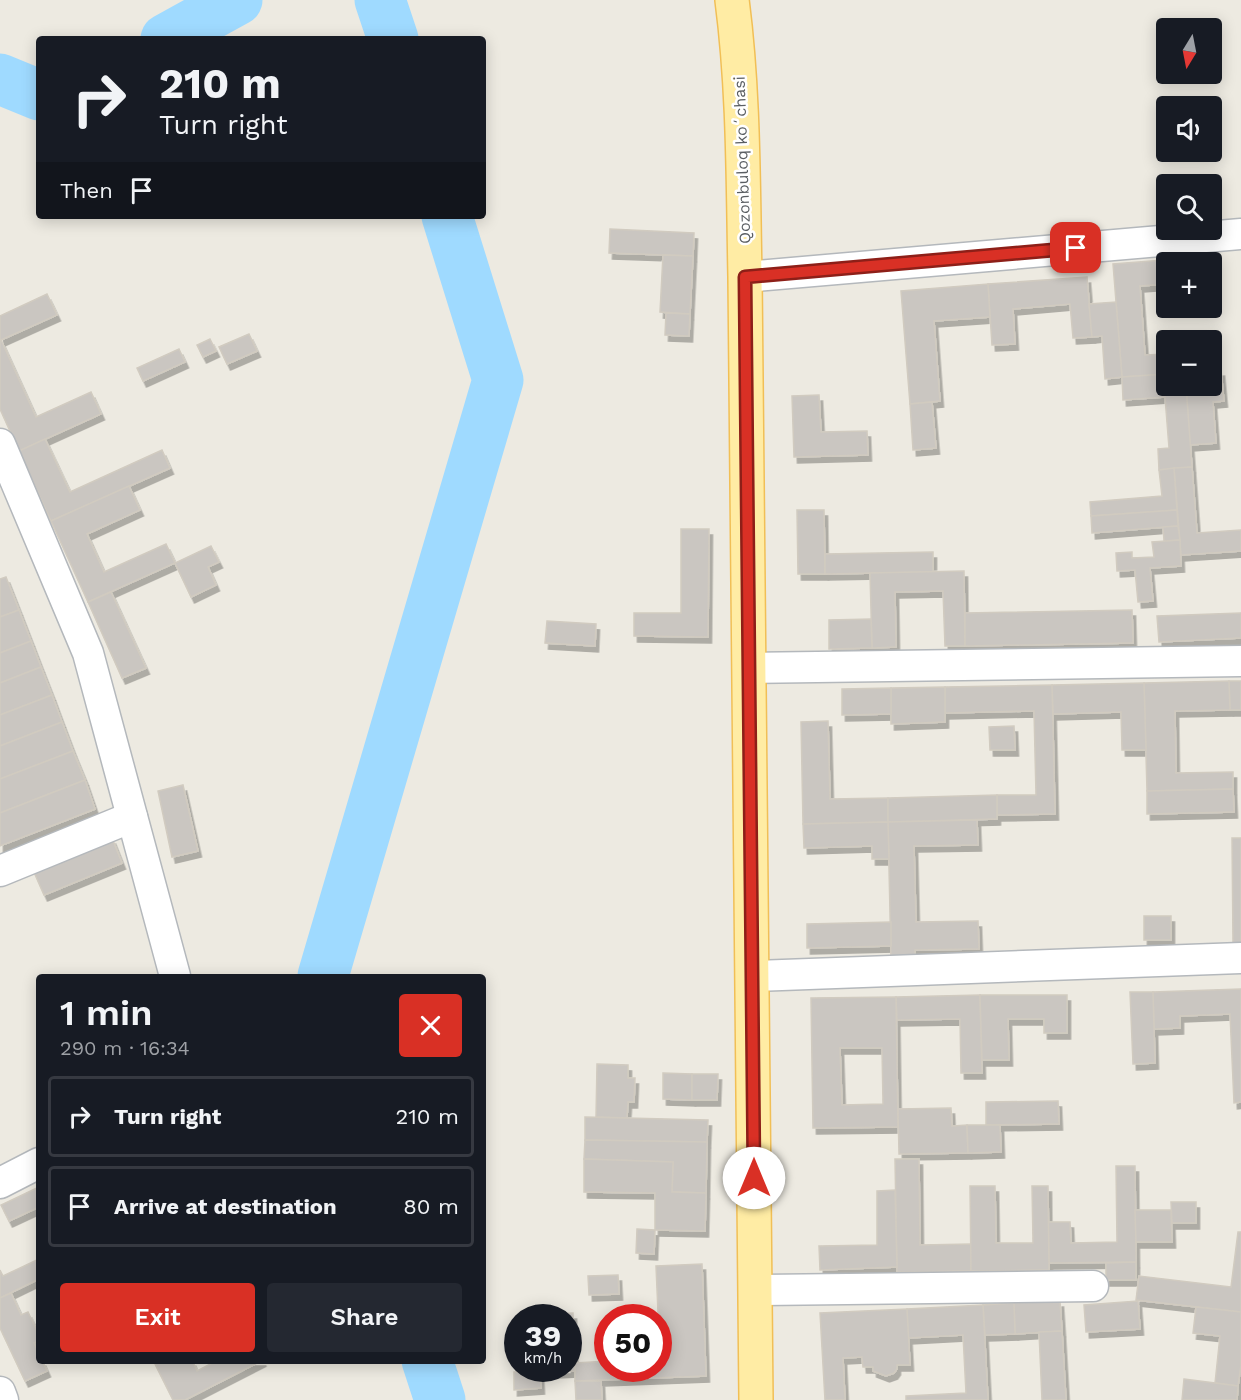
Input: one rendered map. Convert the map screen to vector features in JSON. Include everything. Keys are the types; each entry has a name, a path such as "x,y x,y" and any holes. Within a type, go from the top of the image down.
{"main road":[{"name":"Qozonbuloq koʻchasi","path":"732,0 738,45 741,100 745,277 756,1400"}],"street":[{"path":"745,277 1241,234"},
{"path":"0,444 88,653 174,974"},
{"path":"750,668 1241,661"},
{"path":"0,871 132,817"},
{"path":"753,976 1241,958"},
{"path":"0,1183 36,1165"},
{"path":"755,1290 1094,1286"},
{"path":"0,1392 3,1400"}],"building":[{"path":"610,229 694,233 693,256 609,253"},
{"path":"663,255 693,256 690,314 660,312"},
{"path":"1156,261 1156,285 1140,286 1145,355 1156,354 1156,375 1122,377 1113,264"},
{"path":"1087,277 1092,337 1073,338 1070,304 1013,309 1015,344 992,345 988,284"},
{"path":"988,284 990,317 934,321 940,401 910,404 901,291"},
{"path":"47,294 57,315 1,340 36,417 91,392 101,414 19,451 0,409 0,316"},
{"path":"1116,302 1122,377 1105,379 1102,336 1092,337 1089,304"},
{"path":"666,313 690,314 689,336 665,335"},
{"path":"249,334 257,351 227,364 219,347"},
{"path":"210,339 216,351 203,357 197,345"},
{"path":"179,349 185,362 143,381 137,368"},
{"path":"1156,375 1156,396 1187,396 1192,467 1159,470 1158,449 1169,448 1165,397 1123,400 1122,377"},
{"path":"1222,380 1224,401 1213,402 1216,443 1190,445 1187,396 1222,396"},
{"path":"819,395 821,432 867,431 868,455 794,457 792,396"},
{"path":"932,402 936,448 913,450 910,404"},
{"path":"45,439 70,492 162,450 170,468 51,521 19,451"},
{"path":"1192,467 1197,533 1241,530 1241,551 1181,555 1174,468"},
{"path":"1174,468 1177,510 1091,516 1090,502 1162,496 1159,470"},
{"path":"129,486 140,510 87,534 104,572 166,544 175,563 88,602 51,521"},
{"path":"797,510 824,510 825,574 798,574"},
{"path":"1177,510 1178,526 1092,533 1091,516"},
{"path":"1178,526 1180,540 1164,541 1163,527"},
{"path":"681,529 709,529 708,637 634,636 634,613 681,613"},
{"path":"1180,540 1181,566 1150,568 1153,601 1138,602 1135,570 1117,571 1116,553 1132,552 1132,558 1154,557 1152,542"},
{"path":"211,546 219,562 208,567 216,585 191,597 175,563"},
{"path":"933,552 933,572 825,574 825,554"},
{"path":"964,571 965,646 945,646 943,591 895,592 896,647 872,648 870,573"},
{"path":"6,577 19,610 0,617 0,579"},
{"path":"111,592 146,668 122,678 88,602"},
{"path":"19,610 31,641 0,653 0,617"},
{"path":"1132,610 1133,643 965,646 965,613"},
{"path":"1241,613 1241,638 1159,642 1157,616"},
{"path":"871,619 872,648 829,649 829,620"},
{"path":"547,621 596,624 595,646 545,643"},
{"path":"31,641 41,667 0,683 0,653"},
{"path":"41,667 52,695 0,715 0,683"},
{"path":"1229,681 1241,681 1241,710 1230,710"},
{"path":"1229,681 1230,710 1175,711 1176,773 1233,772 1233,789 1147,791 1144,683"},
{"path":"1144,683 1146,750 1122,750 1121,712 1053,714 1052,685"},
{"path":"1052,685 1055,814 997,815 997,795 1036,795 1034,711 945,713 945,687"},
{"path":"945,687 945,722 891,724 891,688"},
{"path":"891,688 891,714 842,715 842,689"},
{"path":"52,695 62,722 0,746 0,715"},
{"path":"828,721 830,799 888,798 888,822 803,824 801,722"},
{"path":"62,722 73,751 0,779 0,746"},
{"path":"1014,726 1015,750 990,750 989,727"},
{"path":"73,751 85,780 0,813 0,779"},
{"path":"85,780 95,809 0,846 0,813"},
{"path":"183,785 198,851 172,857 158,791"},
{"path":"1233,789 1234,812 1147,814 1147,791"},
{"path":"997,795 997,819 888,822 888,798"},
{"path":"977,820 978,845 914,846 916,922 978,921 979,949 915,950 915,959 891,959 888,822"},
{"path":"888,822 889,859 872,859 872,846 804,848 803,824"},
{"path":"112,838 122,863 44,895 33,870"},
{"path":"1232,838 1241,838 1241,943 1233,943"},
{"path":"1144,916 1171,916 1171,940 1144,940"},
{"path":"891,922 891,946 807,948 807,924"},
{"path":"1241,989 1241,1102 1234,1103 1230,1014 1180,1016 1180,1028 1154,1029 1153,992"},
{"path":"1130,992 1153,992 1155,1063 1133,1064"},
{"path":"980,995 982,1073 961,1073 960,1019 897,1020 896,997"},
{"path":"980,995 1067,995 1067,1033 1044,1033 1044,1019 1008,1019 1009,1060 982,1060"},
{"path":"896,997 898,1127 813,1128 811,998","holes":["840,1048 882,1048 883,1104 842,1105"]},
{"path":"597,1064 628,1065 628,1078 635,1078 634,1102 628,1102 627,1118 596,1117"},
{"path":"663,1073 692,1074 692,1100 663,1099"},
{"path":"692,1074 718,1074 717,1100 692,1100"},
{"path":"1058,1101 1059,1124 986,1125 986,1102"},
{"path":"951,1108 952,1126 967,1125 968,1153 899,1154 898,1109"},
{"path":"585,1117 708,1120 707,1142 585,1140"},
{"path":"967,1125 1000,1125 1001,1152 968,1153"},
{"path":"585,1140 707,1142 706,1193 672,1192 673,1162 584,1159"},
{"path":"584,1159 673,1162 672,1192 706,1193 705,1231 655,1230 655,1193 584,1192"},
{"path":"895,1159 919,1159 920,1245 971,1244 971,1271 897,1272"},
{"path":"1116,1166 1135,1166 1136,1262 1049,1263 1048,1222 1070,1222 1071,1243 1117,1242"},
{"path":"970,1186 995,1186 996,1243 1033,1243 1032,1186 1048,1186 1049,1270 971,1271"},
{"path":"36,1188 36,1208 9,1221 1,1205"},
{"path":"895,1190 897,1267 820,1270 819,1246 877,1245 877,1191"},
{"path":"1171,1202 1196,1202 1196,1223 1172,1223"},
{"path":"1135,1210 1171,1210 1172,1242 1136,1242"},
{"path":"637,1229 655,1230 654,1254 636,1253"},
{"path":"1238,1232 1241,1232 1241,1312 1136,1300 1139,1276 1231,1287"},
{"path":"36,1260 36,1280 0,1298 0,1270 3,1276"},
{"path":"1136,1262 1136,1280 1106,1280 1106,1263"},
{"path":"702,1264 706,1376 672,1377 672,1304 658,1304 656,1266"},
{"path":"618,1275 619,1294 589,1295 588,1276"},
{"path":"11,1293 21,1315 28,1312 36,1329 36,1342 34,1343 36,1364 44,1364 47,1371 25,1381 0,1328 0,1298"},
{"path":"1060,1301 1062,1331 1015,1334 1014,1303"},
{"path":"1138,1301 1140,1329 1086,1332 1084,1305"},
{"path":"1014,1303 1015,1334 985,1335 983,1305"},
{"path":"983,1305 988,1400 906,1400 906,1396 966,1393 963,1335 908,1338 907,1309"},
{"path":"1196,1307 1241,1312 1241,1365 1238,1386 1215,1383 1220,1336 1193,1333"},
{"path":"907,1309 910,1365 897,1365 894,1373 886,1376 873,1371 873,1367 863,1367 862,1357 843,1358 845,1400 825,1400 820,1313"},
{"path":"1062,1331 1066,1400 1042,1400 1039,1332"},
{"path":"594,1362 594,1380 582,1381 582,1363"},
{"path":"155,1364 194,1364 197,1371 210,1364 255,1364 185,1400 173,1400"},
{"path":"1184,1379 1238,1386 1237,1400 1182,1400"},
{"path":"514,1382 541,1382 541,1388 514,1390"},
{"path":"575,1382 601,1382 602,1400 576,1400"}],"waterway":[{"path":"171,36 237,0"},
{"path":"380,0 392,36"},
{"path":"0,79 36,94"},
{"path":"324,974 498,380 448,219"},
{"path":"428,1364 440,1400"}],"route":[{"path":"754,1178 745,277 1076,248"}]}
